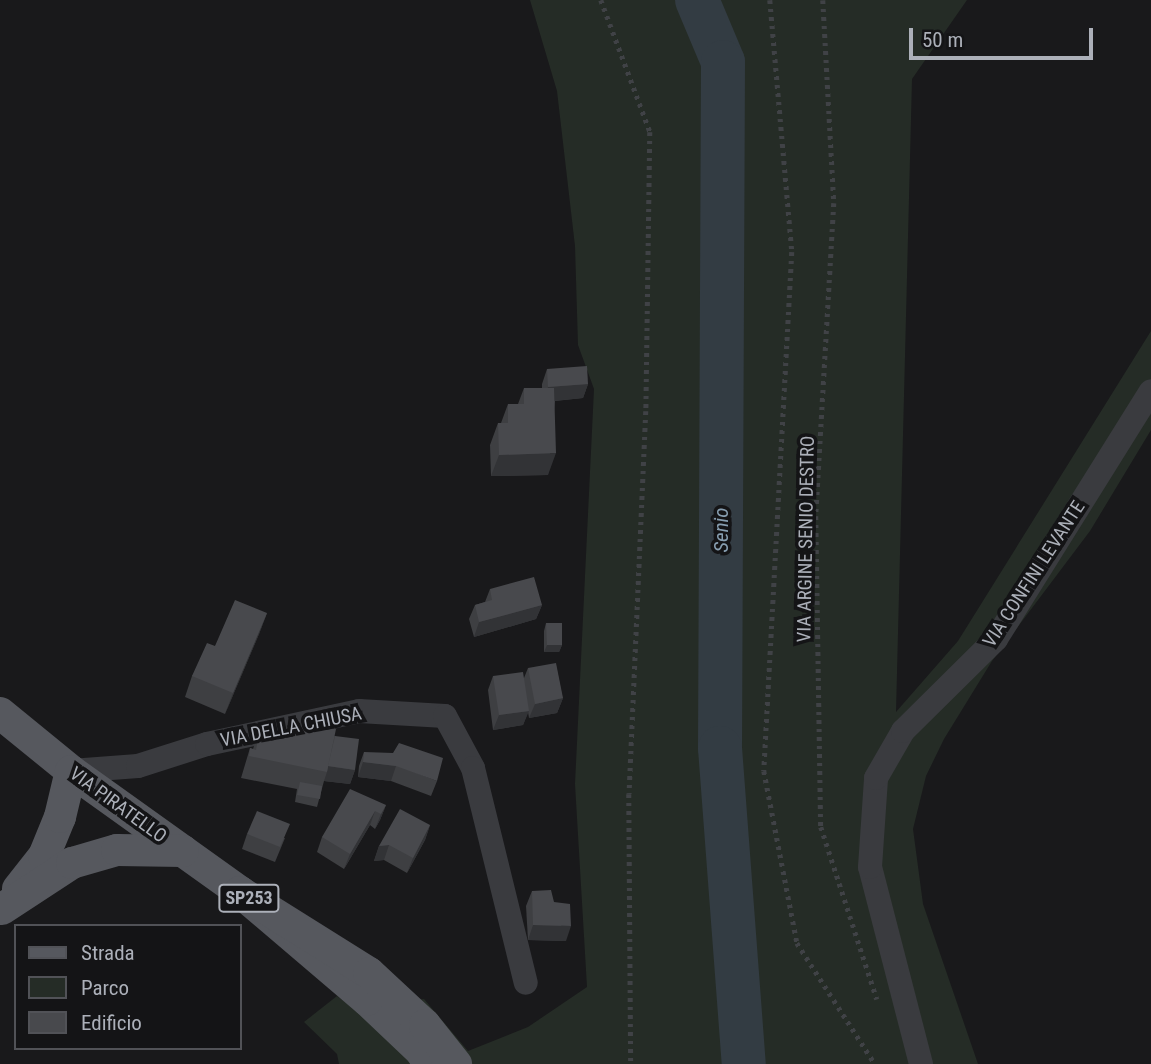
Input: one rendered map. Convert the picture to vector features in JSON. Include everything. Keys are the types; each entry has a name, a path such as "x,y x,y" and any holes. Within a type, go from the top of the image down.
{"main road":[{"name":"VIA PIRATELLO","path":"0,713 71,771 240,892 369,973 425,1025 456,1064"},
{"path":"1,911 44,856 60,817 71,771"},
{"path":"1,911 72,863 117,850 183,851"},
{"name":"VIA PIRATELLO","path":"240,892 367,1000 421,1051 429,1064"}],"street":[{"name":"VIA CONFINI LEVANTE","path":"921,1064 870,867 876,778 903,730 996,639 1151,391"},
{"name":"VIA DELLA CHIUSA","path":"71,771 138,766 207,744 359,711 445,716 473,768 526,983"}],"path":[{"path":"601,0 650,132 646,411 629,794 631,1064"},
{"path":"770,0 792,252 764,771 797,943 875,1064"},
{"name":"VIA ARGINE SENIO DESTRO","path":"823,0 834,204 816,516 821,827 865,971 880,1006"}],"green space":[{"path":"530,0 967,0 912,79 896,712 958,641 1151,331 1151,430 1090,531 992,661 944,739 926,776 913,829 923,904 978,1064 339,1064 337,1054 304,1022 337,996 352,1007 424,999 468,1051 528,1027 587,987 575,784 594,389 578,345 575,246 557,91"}],"building":[{"path":"587,366 588,384 548,387 547,369"},
{"path":"524,388 554,388 556,453 499,455 498,423 508,423 508,404 524,404"},
{"path":"534,577 542,605 479,622 475,605 492,600 490,589"},
{"path":"235,600 267,613 233,693 192,676 207,643 215,646"},
{"path":"546,623 562,623 562,645 547,645"},
{"path":"556,663 563,698 535,704 528,668"},
{"path":"523,672 529,711 499,715 493,676"},
{"path":"300,723 336,729 327,772 249,756 250,748 256,750 260,728 297,736"},
{"path":"335,736 359,739 355,770 328,766"},
{"path":"399,743 443,758 437,781 396,766 363,762 364,752 393,753"},
{"path":"300,782 322,786 320,799 297,795"},
{"path":"350,789 386,805 381,814 375,811 350,854 322,837"},
{"path":"400,809 430,825 413,858 389,845 379,846"},
{"path":"257,811 290,824 280,847 247,834"},
{"path":"551,890 554,902 570,904 571,926 533,925 532,891"}],"waterway":[{"name":"Senio","path":"697,0 723,62 720,748 744,1064"}]}
